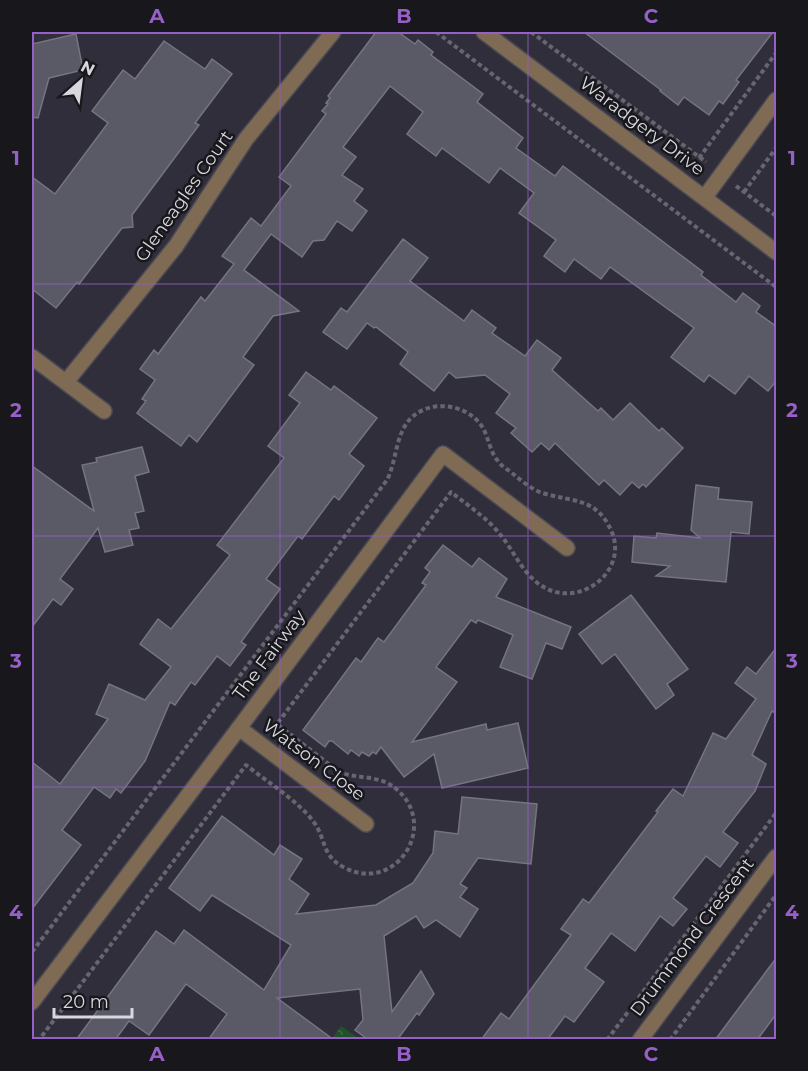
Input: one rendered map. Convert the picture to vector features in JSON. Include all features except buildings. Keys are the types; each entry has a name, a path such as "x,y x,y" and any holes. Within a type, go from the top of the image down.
{"street":[{"name":"Gleneagles Court","path":"66,382 176,246 246,139 333,32"},
{"name":"Waradgery Drive","path":"484,32 777,252"},
{"path":"705,197 777,100"},
{"path":"32,357 104,411"},
{"name":"The Fairway","path":"32,1002 443,454 567,548"},
{"name":"Watson Close","path":"239,728 366,824"},
{"name":"Drummond Crescent","path":"640,1040 777,857"}],"path":[{"path":"436,32 777,287"},
{"path":"531,32 706,163"},
{"path":"699,158 777,53"},
{"path":"744,192 777,148"},
{"path":"736,185 777,216"},
{"path":"32,952 387,480 393,468 402,428 412,417 422,410 434,407 446,406 460,409 482,426 499,463 538,491 577,499 591,506 603,517 611,531 615,546 614,558 609,569 591,587 567,595 551,591 540,585 489,521 451,492 276,724"},
{"path":"39,1040 246,765"},
{"path":"607,1040 777,813"},
{"path":"670,1040 777,896"}],"green space":[{"path":"341,1026 360,1039 331,1040"}]}
